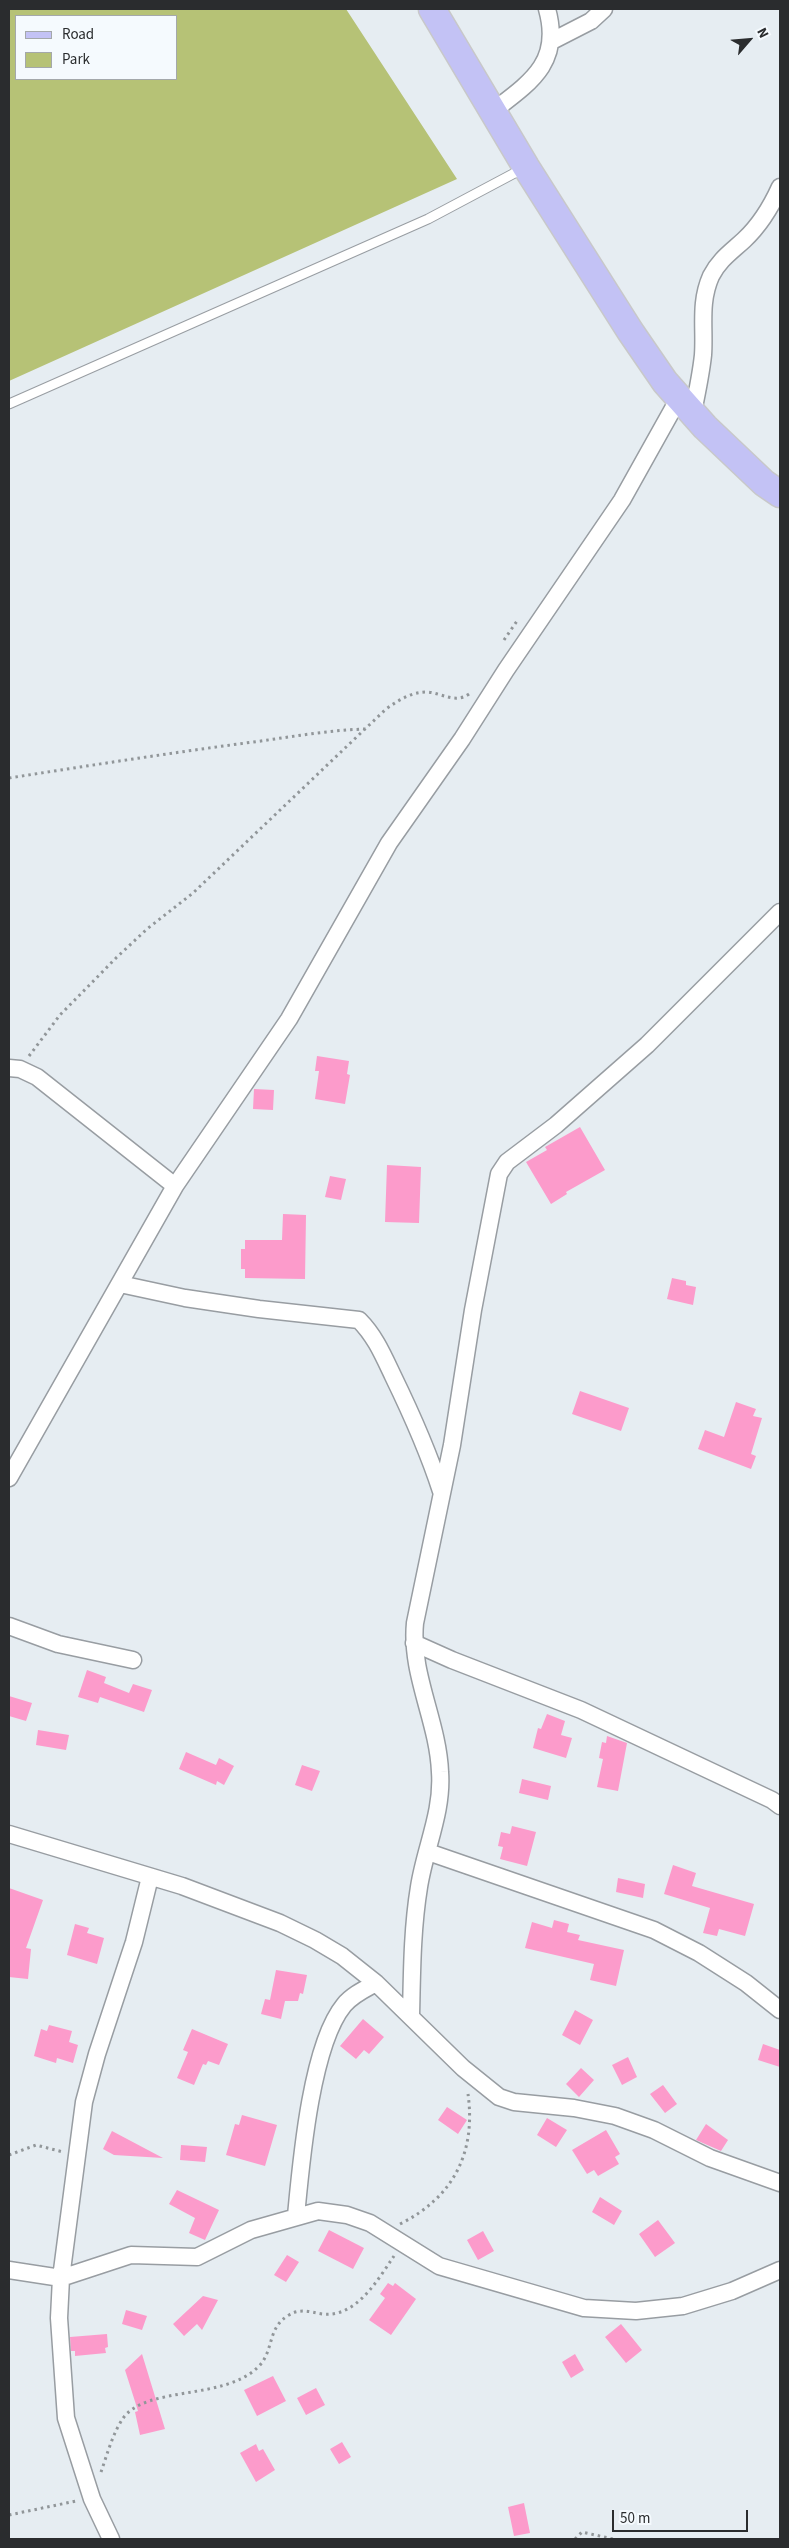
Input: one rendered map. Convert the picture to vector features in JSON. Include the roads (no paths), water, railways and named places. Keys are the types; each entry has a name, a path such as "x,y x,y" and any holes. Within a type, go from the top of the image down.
{"main road":[{"path":"432,9 526,167 630,331 665,382 705,427 764,483 780,494"}],"street":[{"path":"493,111 538,73 547,60 552,41 547,9"},
{"path":"552,41 591,21 604,9"},
{"path":"9,1478 176,1186 289,1019 389,843 462,739 544,614 686,405 703,353 702,317 705,292 712,275 724,256 758,225 773,204 780,187"},
{"path":"411,2016 410,1984 419,1886 436,1824 440,1771 414,1643 416,1623 441,1491 452,1445 473,1310 499,1174 507,1162 556,1125 647,1045 780,912"},
{"path":"14,1069 37,1077 176,1186"},
{"path":"120,1284 185,1298 250,1308 359,1320 370,1330 402,1393 430,1458 441,1491"},
{"path":"9,1626 58,1644 133,1660"},
{"path":"414,1643 452,1660 581,1710 772,1800 780,1806"},
{"path":"9,1834 222,1901 297,1932 342,1956 376,1983 463,2068 499,2097 514,2102 574,2108 616,2116 654,2130 710,2158 780,2183"},
{"path":"428,1852 654,1930 699,1953 746,1983 780,2010"},
{"path":"111,2539 92,2498 66,2418 58,2318 61,2278 84,2102 97,2054 134,1942 150,1877"},
{"path":"296,2216 303,2147 318,2064 338,2013 346,2003 376,1983"},
{"path":"9,2270 61,2278 131,2255 197,2257 251,2230 296,2216 329,2212 347,2215 386,2230 439,2266 584,2308 636,2311 683,2306 732,2291 780,2270"}],"lane":[{"path":"9,404 428,219 526,167"}]}
